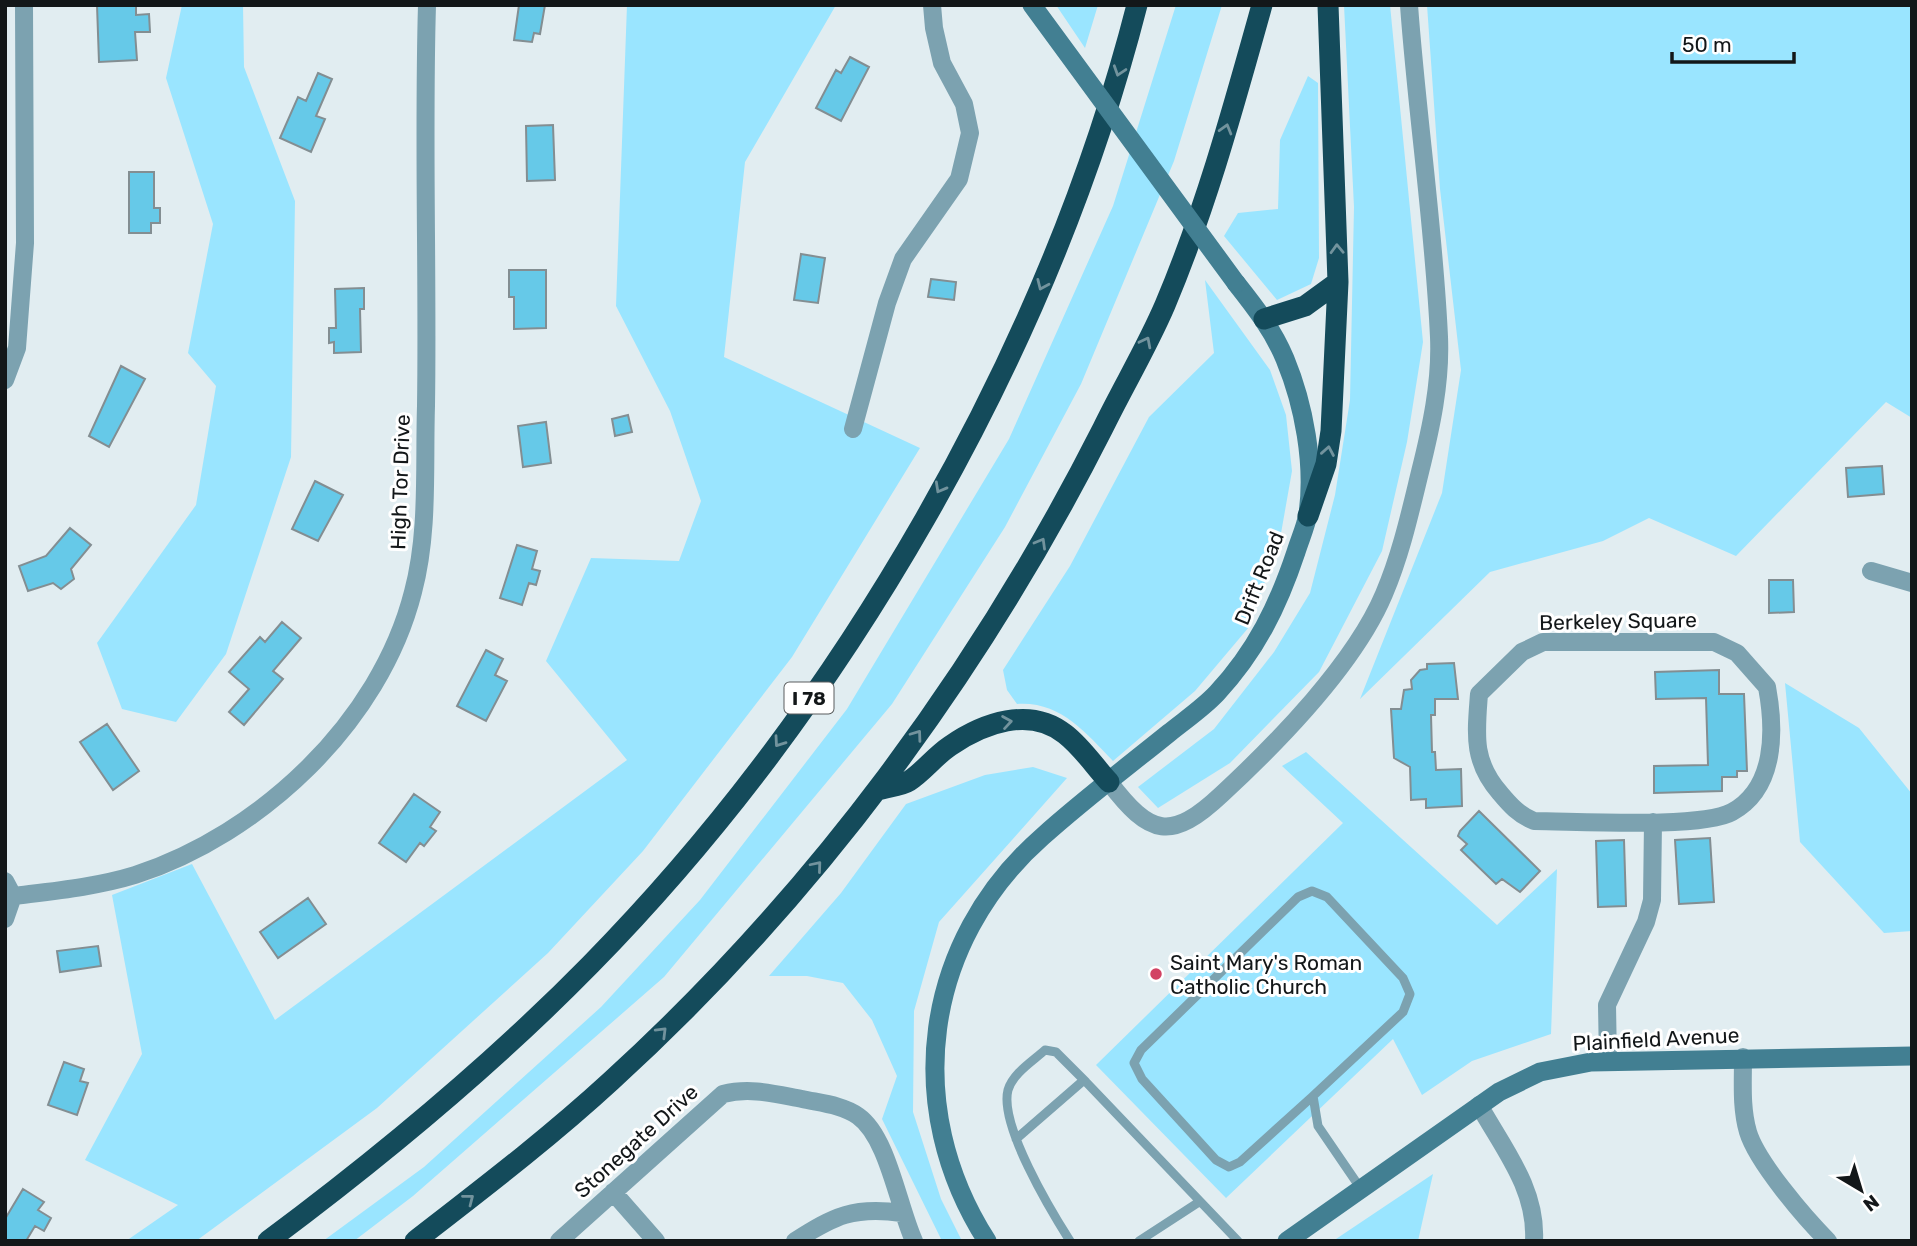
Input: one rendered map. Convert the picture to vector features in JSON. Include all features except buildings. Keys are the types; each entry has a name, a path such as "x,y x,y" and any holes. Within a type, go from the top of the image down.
{"highway":[{"name":"I 78","path":"268,1241 412,1129 547,1007 639,911 773,751 873,604 972,429 1026,321 1072,210 1122,62 1137,5"},
{"path":"415,1241 555,1130 661,1034 769,922 878,790 954,683 1069,495 1165,305 1222,142 1262,5"},
{"path":"1308,516 1326,464 1331,431 1338,282 1328,5"},
{"path":"1264,319 1305,306 1338,282"},
{"path":"878,790 909,781 927,763 972,732 1013,720 1042,722 1057,728 1068,736 1109,782"}],"main road":[{"name":"Drift Road","path":"987,1241 961,1195 946,1158 934,1087 936,1031 946,983 970,926 1002,877 1041,837 1214,695 1246,659 1269,623 1308,516 1310,482 1298,397 1284,357 1264,319 1032,5"},
{"name":"Plainfield Avenue","path":"1287,1241 1479,1105 1540,1072 1564,1065 1608,1061 1912,1056"}],"street":[{"path":"5,380 17,348 25,243 24,5"},
{"name":"High Tor Drive","path":"9,889 132,876 164,864 231,829 269,804 301,775 372,687 387,661 413,593 423,535 428,275 424,109 427,5"},
{"path":"852,429 887,303 903,259 958,179 970,133 964,104 942,63 932,5"},
{"path":"1109,782 1131,812 1156,827 1184,823 1209,806 1255,764 1337,669 1365,629 1384,595 1404,539 1434,417 1439,339 1409,5"},
{"path":"1871,571 1912,583"},
{"name":"Berkeley Square","path":"1543,642 1714,642 1737,653 1767,687 1767,774 1743,805 1723,816 1653,822 1534,821 1512,807 1481,768 1479,694 1487,683 1522,652 1543,642"},
{"path":"1608,1061 1607,1005 1646,922 1651,900 1653,822"},
{"path":"5,919 9,889"},
{"path":"1743,1057 1743,1110 1749,1135 1763,1162 1828,1241"},
{"name":"Stonegate Drive","path":"559,1241 723,1094 741,1089 842,1108 858,1115 878,1138 914,1241"},
{"path":"1479,1105 1529,1194 1534,1214 1534,1241"},
{"path":"613,1192 656,1241"},
{"path":"795,1241 845,1213 866,1209 902,1213"}],"lane":[{"path":"1312,891 1327,897 1403,978 1410,994 1403,1012 1313,1096 1240,1163 1229,1167 1216,1160 1142,1079 1134,1063 1141,1049 1288,907 1304,893 1312,891"},
{"path":"1070,1241 1016,1139 1009,1112 1009,1090 1021,1070 1045,1050 1056,1052 1238,1241"},
{"path":"1016,1139 1084,1080"},
{"path":"1313,1096 1318,1126 1361,1189"},
{"path":"1139,1241 1199,1202"}],"shaded area":[{"path":"182,5 243,5 244,67 295,201 291,457 226,654 176,722 122,709 97,643 196,505 216,386 188,353 213,224 166,78"},
{"path":"627,5 836,5 745,162 724,357 920,448 792,657 643,851 548,953 377,1108 196,1241 126,1241 178,1205 85,1160 142,1054 112,895 192,864 275,1020 627,760 546,661 591,558 679,561 701,501 670,411 616,306"},
{"path":"1056,5 1098,5 1085,48"},
{"path":"1176,5 1222,5 1174,161 1081,384 1005,527 892,704 664,977 413,1196 354,1241 323,1241 424,1167 601,1007 700,900 847,709 1009,439 1113,206"},
{"path":"1344,5 1390,5 1423,342 1407,442 1382,551 1319,672 1230,763 1158,808 1138,787 1214,729 1274,652 1310,593 1335,495 1350,400 1354,207"},
{"path":"1427,5 1912,5 1912,418 1886,402 1736,556 1649,518 1603,541 1490,572 1360,699 1442,493 1461,370 1440,189"},
{"path":"1308,76 1318,83 1319,258 1311,284 1277,300 1224,236 1238,213 1278,209 1280,140"},
{"path":"1205,280 1270,370 1286,415 1292,471 1280,539 1249,627 1195,691 1113,761 1071,720 1046,708 1017,704 1007,690 1003,670 1070,566 1149,417 1214,353"},
{"path":"1785,683 1859,728 1912,794 1912,931 1884,933 1800,842"},
{"path":"1306,752 1497,925 1557,869 1551,1034 1472,1061 1422,1095 1393,1039 1226,1198 1096,1065 1343,823 1282,766"},
{"path":"1033,767 1067,778 939,922 914,1011 913,1112 941,1199 962,1241 942,1241 882,1119 897,1076 872,1020 843,983 807,976 769,976 841,893 906,804 985,775"},
{"path":"1433,1174 1418,1241 1333,1241"}],"place":[{"name":"Saint Mary's Roman Catholic Church","path":"1156,974"}]}
